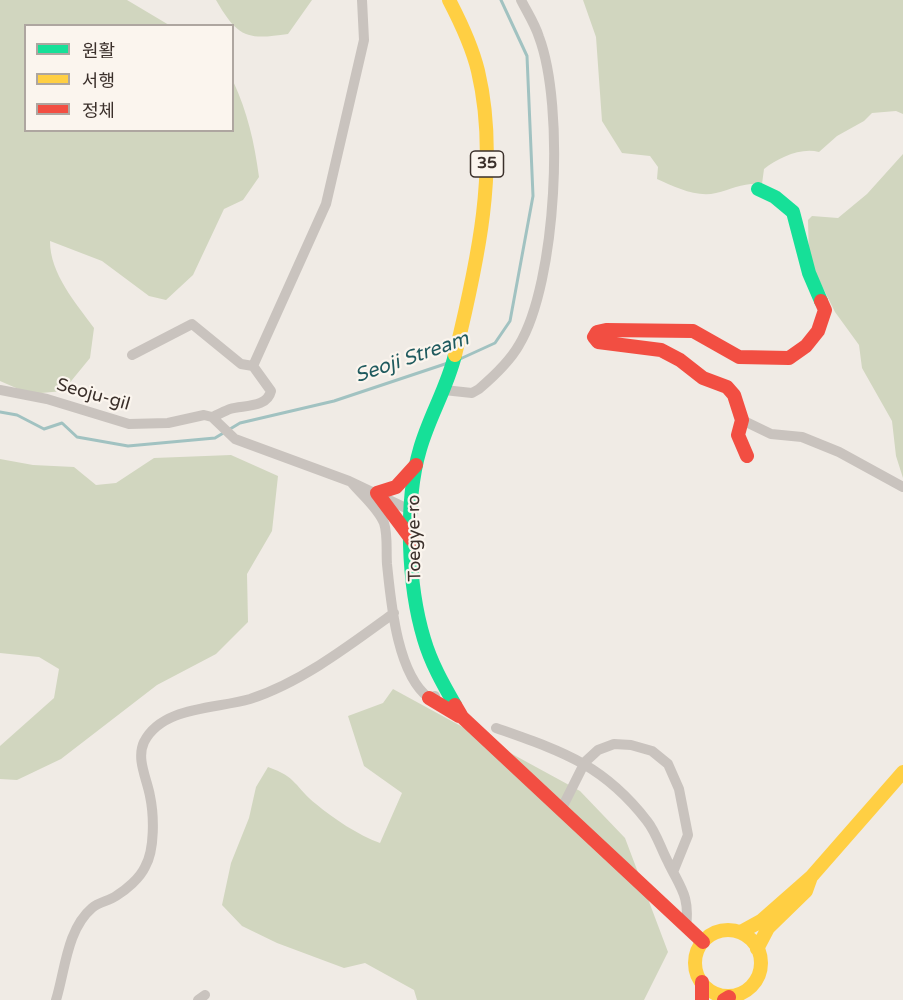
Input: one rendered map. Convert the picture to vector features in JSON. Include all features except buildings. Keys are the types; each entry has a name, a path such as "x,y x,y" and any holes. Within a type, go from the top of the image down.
{"main road":[{"name":"Toegye-ro","path":"449,0 473,49 486,104 486,186 479,242 459,333 446,385 419,452 410,510 416,600 423,638 438,677 462,717 703,942"},
{"path":"747,456 738,435 742,420 739,417 734,395 727,387 703,378 680,360 661,350 598,342 594,337 597,332 606,330 693,331 729,352 752,359 789,358 806,346 818,331 825,310 807,267 800,226 793,211 776,197 758,189"},
{"path":"412,541 376,493 396,487 417,465"},
{"path":"429,698 462,717"},
{"path":"741,932 761,922 799,885 811,877 903,772"},
{"path":"757,949 768,928 806,891 811,877"},
{"path":"702,982 718,995 726,998 749,990 760,969 754,940 741,932 722,930 703,942 696,962 702,982 702,1000"},
{"path":"749,990 762,1000"}],"street":[{"path":"132,356 192,324 241,364 253,366 326,204 364,40 362,0"},
{"path":"446,385 472,393 489,381 519,347 538,293 554,193 553,112 540,37 521,0"},
{"name":"Seoju-gil","path":"0,390 47,399 129,424 168,423 204,415 214,419 230,409 262,403 270,397 271,391 253,366"},
{"path":"214,419 236,439 349,481 410,510"},
{"path":"742,420 771,434 802,437 839,452 903,487"},
{"path":"349,481 384,522 394,613 401,651 410,677 420,691 429,698 447,692"},
{"path":"56,1000 69,949 81,922 90,909 116,896 134,881 145,869 149,858 150,797 141,751 151,733 166,720 250,699 276,688 320,663 394,613"},
{"path":"496,728 562,751 585,762 613,784 648,822 689,905 686,927"},
{"path":"561,810 585,762 598,750 614,744 631,745 652,751 668,764 679,789 688,835 673,872"}],"green space":[{"path":"0,0 127,0 167,24 24,24 24,132 234,132 234,83 253,140 259,177 243,200 224,209 193,275 166,300 149,296 102,261 50,241 54,265 65,288 94,328 90,358 63,391 30,394 0,381"},
{"path":"216,0 312,0 288,34 263,37 245,34 224,13"},
{"path":"583,0 903,0 903,114 896,111 872,113 864,121 837,136 819,152 797,152 783,157 764,169 762,184 744,185 709,194 694,193 679,188 657,179 658,167 650,156 622,153 602,121 596,37"},
{"path":"903,154 903,478 896,456 892,421 862,368 859,345 835,312 809,260 808,220 812,216 838,218 867,194"},
{"path":"231,455 278,476 272,531 247,574 248,622 216,654 157,685 61,759 17,780 0,779 0,746 54,698 59,669 39,657 0,653 0,459 33,465 74,467 96,485 116,483 154,458"},
{"path":"393,689 580,791 625,838 668,952 644,1000 417,1000 414,990 365,963 344,968 277,943 242,926 222,905 231,863 249,818 256,787 268,767 285,775 338,821 380,843 402,793 364,766 348,716 383,703"}],"waterway":[{"name":"Seoji Stream","path":"460,359 495,343 510,321 533,196 527,56 501,0"},
{"name":"Seoji Stream","path":"0,412 17,415 44,429 62,423 77,437 128,446 215,438 240,423 334,401 448,363"}],"traffic: fast":[{"path":"758,189 775,197 793,212 809,273 821,301"},
{"path":"455,355 428,425 415,470 410,544 414,595 424,639 434,665 455,705"}],"traffic: slow":[{"path":"449,0 466,35 478,71 487,142 486,178 478,250 455,355"},
{"path":"811,877 903,772"},
{"path":"741,932 761,921 811,877 806,891 768,928 757,949"},
{"path":"728,930 741,933 751,940 758,950 761,963 758,976 751,986 741,993 728,996 715,993 705,986 698,976 695,963 698,950 705,940 715,933 728,930"}],"traffic: jam":[{"path":"747,456 738,435 742,420 734,395 727,387 703,378 680,360 661,350 598,342 594,337 597,332 606,330 693,331 739,357 789,358 806,346 818,331 825,310 821,301"},
{"path":"412,540 377,493 396,487 416,465"},
{"path":"429,698 459,716"},
{"path":"455,705 462,717 703,942"},
{"path":"702,982 702,1000"},
{"path":"724,1000 729,997"}]}
